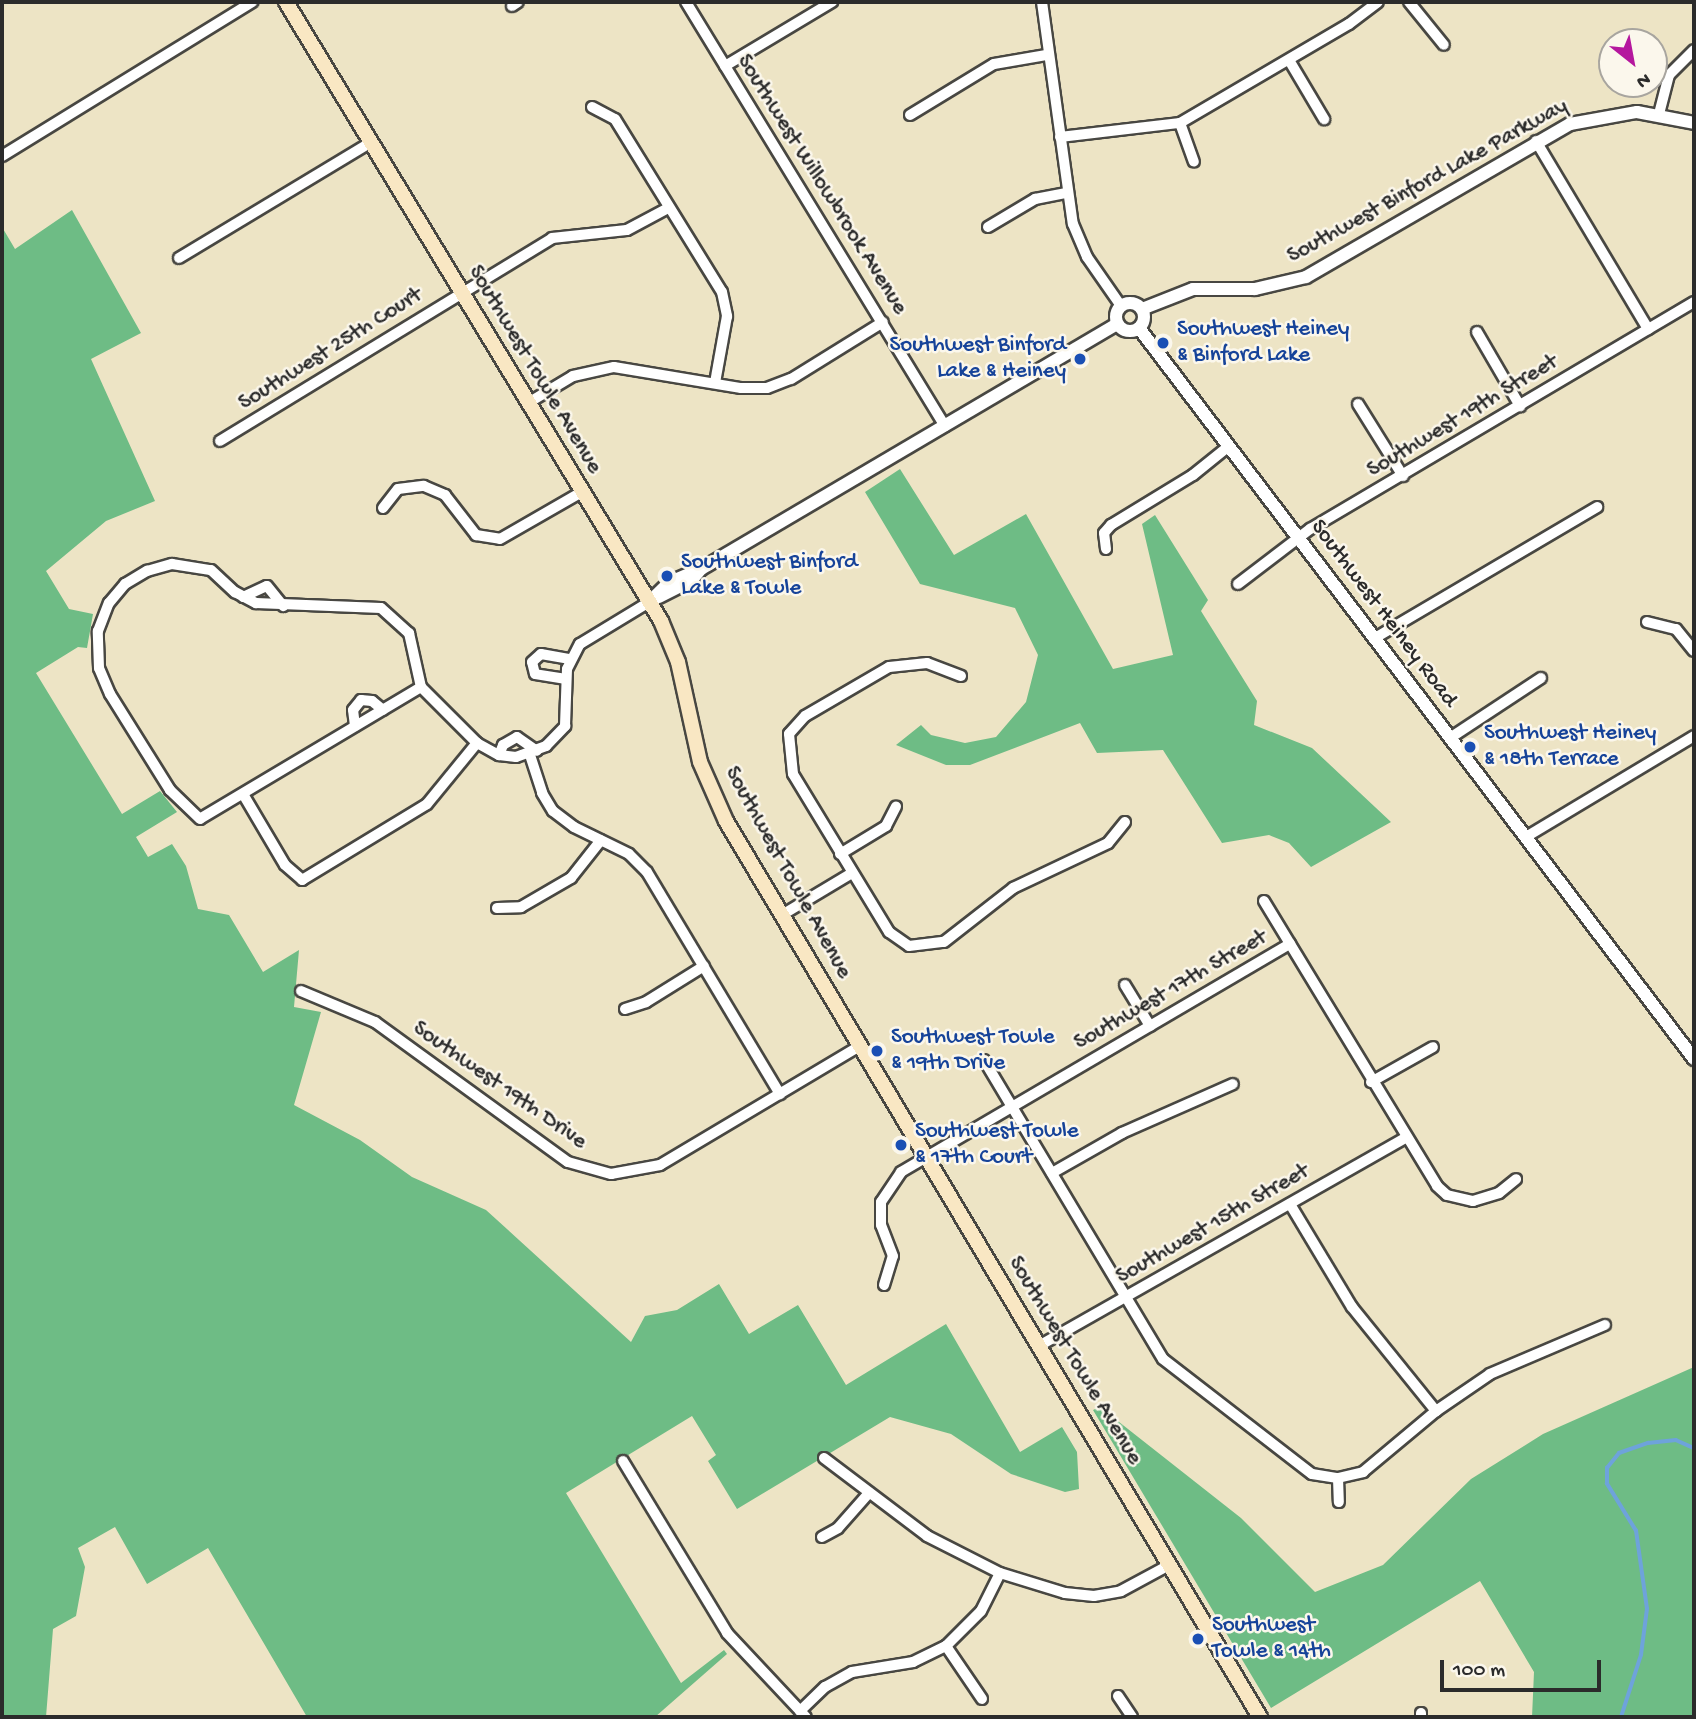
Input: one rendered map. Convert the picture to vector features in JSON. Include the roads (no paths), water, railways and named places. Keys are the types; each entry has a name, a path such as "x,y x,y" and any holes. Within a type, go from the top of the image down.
{"main road":[{"name":"Southwest Towle Avenue","path":"286,2 528,402 580,493 649,602 678,662 698,754 712,793 1260,1717"}],"street":[{"path":"2,156 253,2"},
{"name":"Southwest Willowbrook Avenue","path":"686,2 945,425"},
{"path":"725,66 832,2"},
{"path":"421,687 200,819 170,790 110,694 99,668 98,631 117,592 158,567 201,566 243,597 283,606 371,607 391,613 409,633 421,687 477,743 499,755 533,753 565,726 569,659 590,636 683,586 701,569 1117,324 1121,306 1082,248 1066,193 1046,55 1042,2"},
{"path":"1060,137 1180,123 1289,60 1378,2"},
{"path":"1409,2 1444,45"},
{"path":"1659,114 1669,75 1694,50"},
{"path":"910,115 994,64 1046,55"},
{"path":"1289,60 1324,119"},
{"path":"592,107 615,119 726,304 715,383"},
{"name":"Southwest Binford Lake Parkway","path":"1142,309 1193,289 1255,289 1306,277 1536,141 1570,124 1605,114 1659,114 1694,123"},
{"path":"1180,123 1194,162"},
{"path":"1536,141 1648,329"},
{"path":"178,258 371,142"},
{"path":"988,227 1035,199 1066,193"},
{"name":"Southwest 25th Court","path":"220,441 552,237 627,230 668,208"},
{"name":"Southwest 19th Street","path":"1238,584 1299,539 1694,302"},
{"path":"1117,324 1127,332 1139,328 1144,319 1142,309 1132,303 1121,306"},
{"path":"528,402 573,376 599,368 754,389 779,384 883,322"},
{"name":"Southwest Heiney Road","path":"1139,328 1694,1059"},
{"path":"1477,332 1520,406"},
{"path":"1358,404 1403,476"},
{"path":"1106,549 1104,533 1111,524 1193,475 1229,446"},
{"path":"383,508 398,489 424,486 445,495 477,535 500,539 580,493"},
{"path":"1375,638 1597,507"},
{"path":"243,597 267,586 283,606"},
{"path":"1647,622 1676,629 1694,651"},
{"path":"566,679 535,674 532,662 541,654 569,659"},
{"path":"961,676 926,663 889,667 805,716 789,734 788,749 793,774 881,922 909,946 944,942 1013,888 1108,843 1125,822"},
{"path":"1450,738 1541,678"},
{"path":"355,726 353,710 361,700 372,701 383,710"},
{"path":"1526,837 1694,736"},
{"path":"499,755 503,745 517,737 533,753 542,793 553,811 629,854 647,872 780,1094"},
{"path":"243,794 285,865 302,880 427,804 477,743"},
{"path":"840,854 886,826 896,806"},
{"path":"497,908 521,907 571,878 601,840"},
{"path":"782,915 852,873"},
{"path":"1264,901 1371,1082 1437,1186 1460,1200 1487,1199 1516,1179"},
{"name":"Southwest 17th Street","path":"884,1284 893,1256 881,1225 880,1202 892,1179 1012,1105 1290,944"},
{"path":"625,1009 646,1002 704,966"},
{"path":"1125,985 1150,1026"},
{"name":"Southwest 19th Drive","path":"301,990 375,1022 557,1155 598,1173 636,1173 660,1165 860,1046"},
{"path":"1371,1082 1433,1047"},
{"path":"984,1060 1124,1298 1173,1369 1301,1468 1338,1478 1363,1472 1436,1411 1490,1374 1605,1325"},
{"path":"1052,1173 1122,1133 1233,1084"},
{"name":"Southwest 15th Street","path":"1039,1346 1405,1138"},
{"path":"1290,1204 1352,1307 1436,1411"},
{"path":"824,1458 927,1536 1000,1573 1065,1593 1094,1596 1134,1586 1169,1565"},
{"path":"623,1461 727,1633 803,1714 825,1687 852,1672 913,1662 946,1646 981,1611 1000,1573"},
{"path":"1338,1478 1339,1502"},
{"path":"822,1537 838,1528 869,1493"},
{"path":"946,1646 982,1699"},
{"path":"1118,1696 1132,1717"}],"waterway":[{"path":"1621,1717 1641,1655 1647,1609 1636,1531 1607,1484 1607,1468 1619,1453 1648,1443 1676,1440 1694,1448"}],"place":[{"name":"Southwest Heiney & Binford Lake","path":"1163,343"},
{"name":"Southwest Binford Lake & Heiney","path":"1080,359"},
{"name":"Southwest Binford Lake & Towle","path":"667,576"},
{"name":"Southwest Heiney & 18th Terrace","path":"1470,747"},
{"name":"Southwest Towle & 19th Drive","path":"877,1051"},
{"name":"Southwest Towle & 17th Court","path":"901,1145"},
{"name":"Southwest Towle & 14th","path":"1198,1639"}]}
